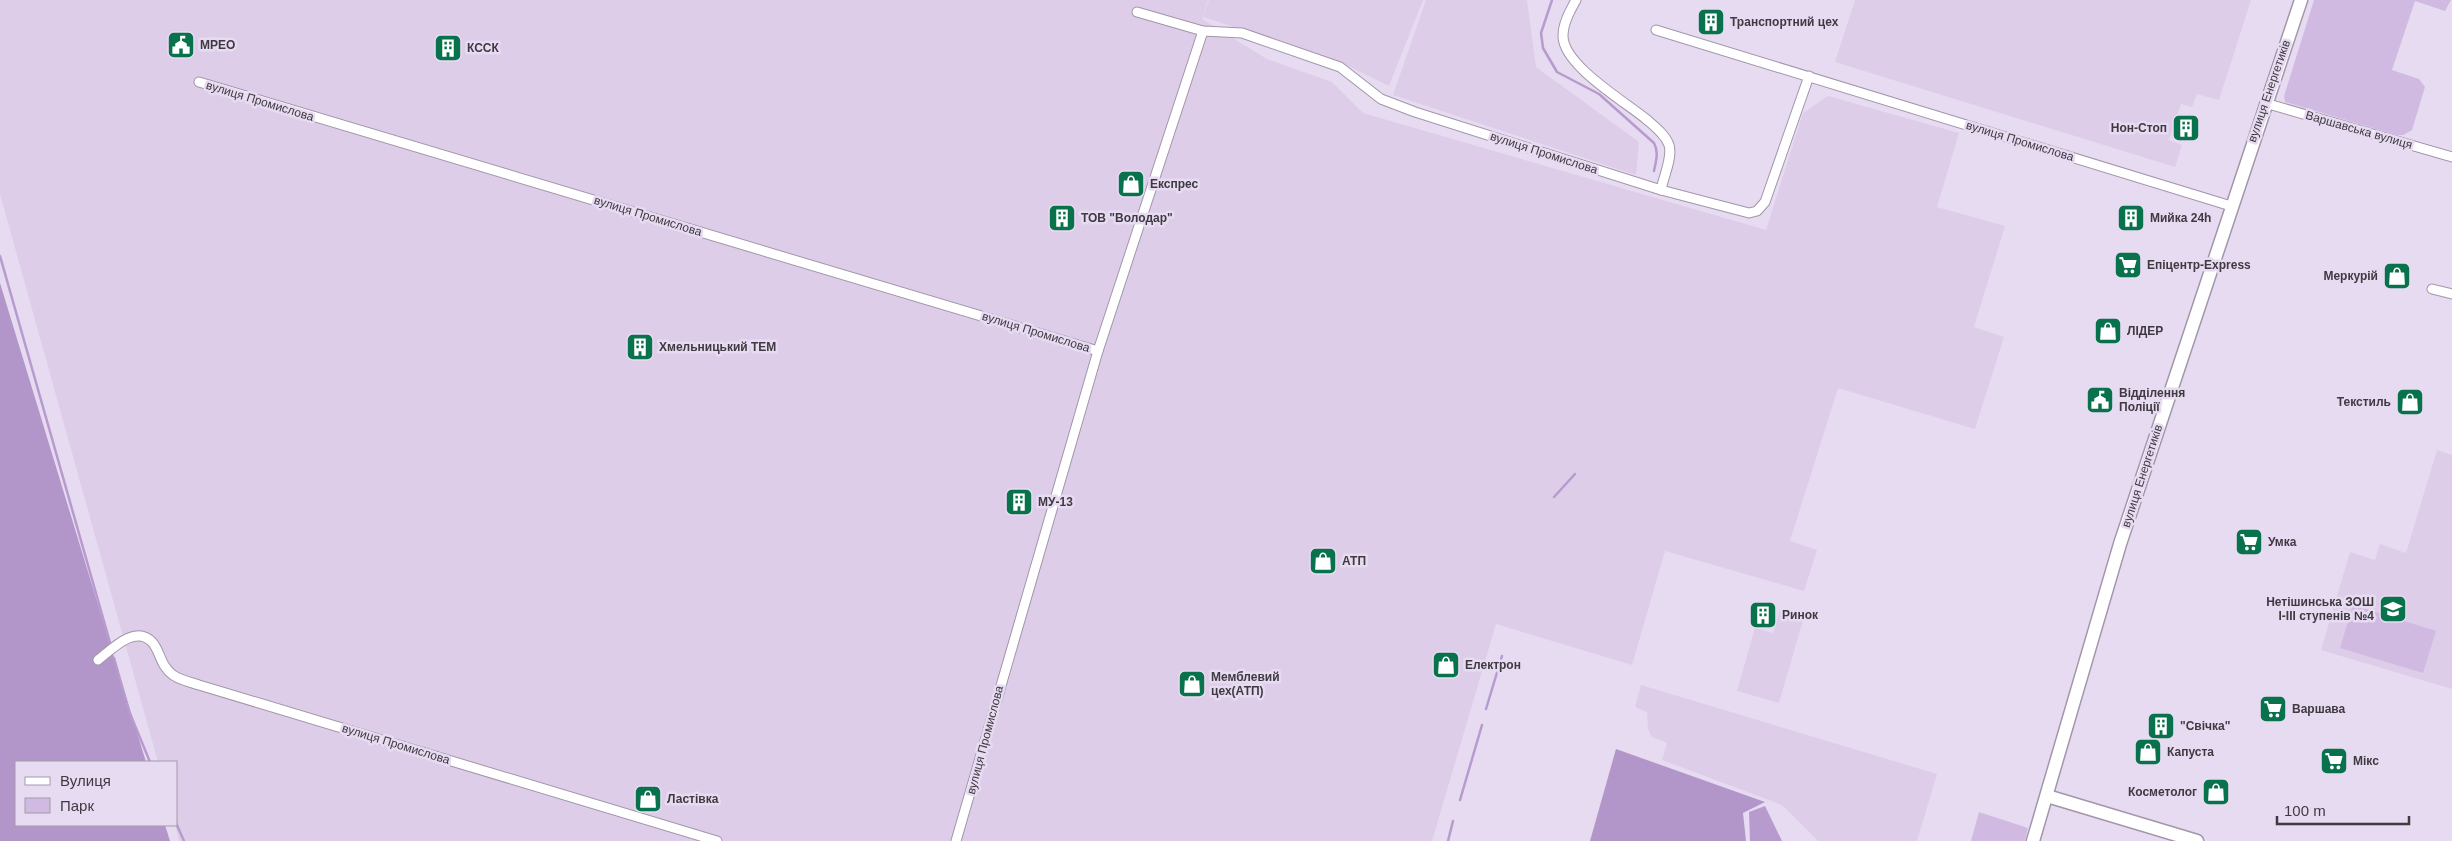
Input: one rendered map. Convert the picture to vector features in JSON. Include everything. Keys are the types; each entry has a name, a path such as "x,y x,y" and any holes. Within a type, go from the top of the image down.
{"main road":[{"name":"вулиця Енергетиків","path":"2034,841 2120,544 2230,206 2301,0"},
{"path":"2047,796 2197,841"}],"street":[{"path":"1576,0 1564,27 1563,37 1567,51 1578,65 1644,117 1665,138 1670,152 1660,190"},
{"name":"вулиця Промислова","path":"1137,12 1203,31 1242,33 1340,67 1381,99 1660,190 1745,212 1753,212 1760,209 1765,202 1809,76"},
{"name":"вулиця Промислова","path":"1656,30 2230,206"},
{"name":"вулиця Промислова","path":"956,841 1098,350 1203,31"},
{"name":"вулиця Промислова","path":"199,82 1098,350"},
{"name":"Варшавська вулиця","path":"2265,103 2452,156"},
{"path":"2432,288 2452,294"},
{"name":"вулиця Промислова","path":"98,660 128,637 140,636 152,642 165,667 173,675 198,685 717,841"}],"shaded area":[{"path":"0,0 1208,0 1202,19 1267,59 1332,82 1363,113 1766,230 1803,113 1828,96 1959,133 1937,207 2005,226 1974,327 2004,337 1975,429 1838,388 1790,541 1817,550 1804,591 1665,551 1632,665 1496,624 1432,841 179,841 175,826 178,826 178,761 158,761 0,194"},
{"path":"1209,0 1423,0 1389,86 1336,60 1203,17"},
{"path":"1426,0 1527,0 1536,67 1639,142 1636,175 1393,95"},
{"path":"1855,0 2251,0 2219,100 2197,94 2192,107 2181,104 2169,140 2182,145 2175,167 1835,62"},
{"path":"0,283 146,761 15,761 15,826 165,826 170,841 0,841"},
{"name":"Нетішинська ЗОШ І-ІІІ ступенів №4","path":"2437,450 2452,455 2452,689 2321,650 2350,552 2375,560 2380,544 2406,553"},
{"name":"Ринок","path":"1780,610 1804,617 1779,703 1737,691 1755,628 1773,633"},
{"path":"1641,685 1937,774 1917,841 1818,841 1782,805 1662,760 1667,743 1652,737 1648,729 1647,712 1635,707"},
{"path":"1616,749 1765,802 1743,813 1746,841 1590,841"},
{"path":"1765,806 1782,841 1750,841 1749,812"}],"green space":[{"path":"2314,0 2451,0 2445,11 2415,1 2392,70 2419,79 2425,87 2412,130 2403,135 2397,135 2285,102 2284,96"},
{"path":"2353,605 2436,631 2423,673 2340,648"},
{"path":"1979,812 2028,828 2025,841 1971,841"}],"waterway":[{"path":"1552,0 1541,33 1543,48 1557,72 1599,94 1654,143 1657,153 1654,171"},
{"path":"0,256 111,646"},
{"path":"1554,497 1575,474"},
{"path":"1486,709 1502,656"},
{"path":"114,658 129,711 150,761"},
{"path":"1460,800 1482,725"},
{"path":"1448,841 1453,821"},
{"path":"177,826 184,841"}],"place":[{"name":"Транспортний цех","path":"1711,22"},
{"name":"МРЕО","path":"181,45"},
{"name":"КССК","path":"448,48"},
{"name":"Нон-Стоп","path":"2186,128"},
{"name":"Експрес","path":"1131,184"},
{"name":"ТОВ \"Володар\"","path":"1062,218"},
{"name":"Мийка 24һ","path":"2131,218"},
{"name":"Епіцентр-Express","path":"2128,265"},
{"name":"Меркурій","path":"2397,276"},
{"name":"ЛІДЕР","path":"2108,331"},
{"name":"Хмельницький ТЕМ","path":"640,347"},
{"name":"Відділення Поліції","path":"2100,400"},
{"name":"Текстиль","path":"2410,402"},
{"name":"МУ-13","path":"1019,502"},
{"name":"Умка","path":"2249,542"},
{"name":"АТП","path":"1323,561"},
{"name":"Нетішинська ЗОШ І-ІІІ ступенів №4","path":"2393,609"},
{"name":"Ринок","path":"1763,615"},
{"name":"Електрон","path":"1446,665"},
{"name":"Мемблевий цех(АТП)","path":"1192,684"},
{"name":"Варшава","path":"2273,709"},
{"name":"\"Свічка\"","path":"2161,726"},
{"name":"Капуста","path":"2148,752"},
{"name":"Мікс","path":"2334,761"},
{"name":"Косметолог","path":"2216,792"},
{"name":"Ластівка","path":"648,799"}]}
